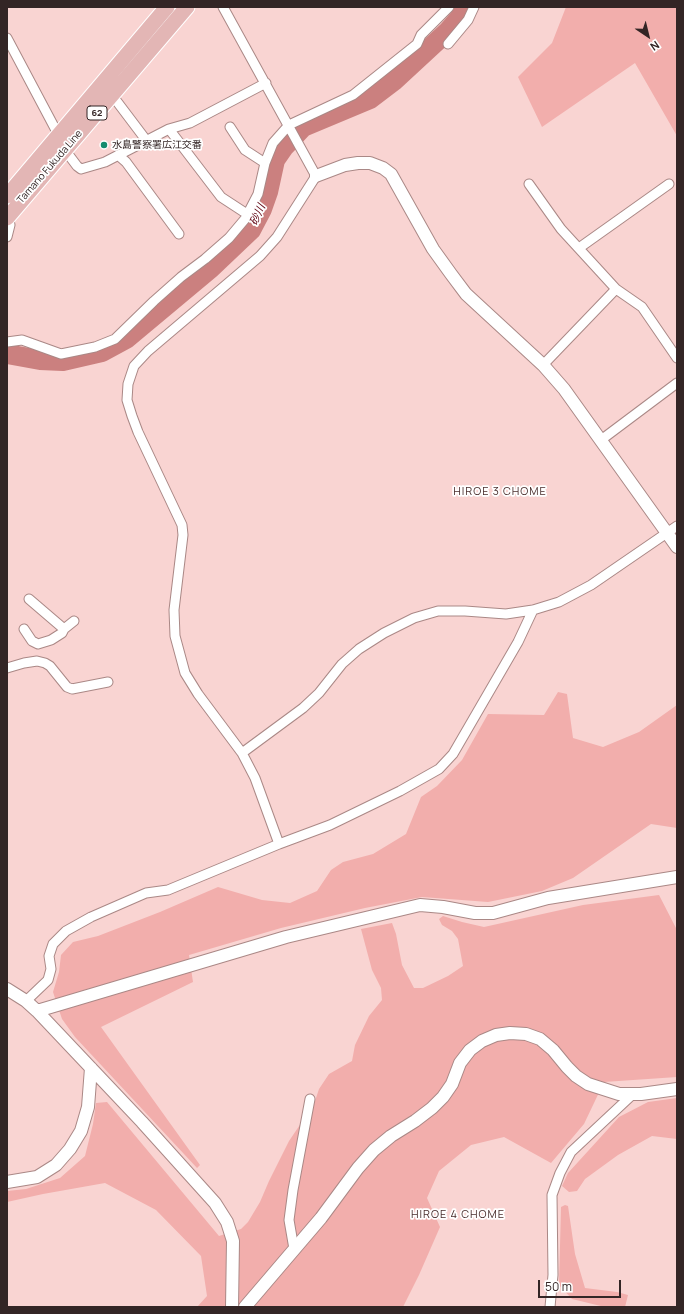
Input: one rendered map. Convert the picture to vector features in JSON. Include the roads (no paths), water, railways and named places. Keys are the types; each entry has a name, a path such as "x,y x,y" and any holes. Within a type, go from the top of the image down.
{"main road":[{"name":"Tamano Fukuda Line","path":"7,196 167,7"},
{"name":"Tamano Fukuda Line","path":"8,217 187,7"}],"street":[{"path":"224,7 316,176"},
{"path":"7,342 22,340 61,354 95,347 115,339 154,301 230,238 247,214 258,194 265,163 273,143 288,125 353,95 417,44 421,36 449,7"},
{"path":"448,44 468,20 474,7"},
{"path":"7,38 59,136"},
{"path":"65,150 81,169 105,162 169,128 190,123 266,83"},
{"path":"112,95 146,140"},
{"path":"230,127 245,150 265,163"},
{"path":"169,128 221,196 247,214"},
{"path":"118,155 126,162 179,234"},
{"path":"279,844 255,778 242,753 198,694 185,673 175,636 174,610 183,535 182,525 138,432 127,400 128,384 134,366 148,351 260,256 277,237 316,176 345,165 358,163 370,163 383,168 391,174 433,250 466,294 543,365 564,389 600,440 672,530 677,547"},
{"path":"529,184 561,229 616,289 642,308 677,358"},
{"path":"579,248 669,184"},
{"path":"7,237 10,225 8,217"},
{"path":"543,365 616,289"},
{"path":"600,440 677,383"},
{"path":"242,753 303,708 319,693 342,664 359,649 384,633 414,618 438,611 506,614 533,610 559,602 591,585 672,530"},
{"path":"29,599 64,629"},
{"path":"26,1001 48,980 52,969 49,956 53,944 66,931 91,917 146,893 168,890 279,844 330,825 400,791 439,769 453,754 518,642 533,610"},
{"path":"24,629 32,641 38,644 52,640 62,633 64,629 74,621"},
{"path":"35,661 38,644"},
{"path":"7,668 35,661 45,663 50,666 67,687 72,689 108,682"},
{"path":"37,1011 286,937 420,905 443,907 475,913 493,913 548,898 677,877"},
{"path":"7,989 26,1001 37,1011 142,1122 215,1203 227,1222 233,1241 232,1307"},
{"path":"245,1307 321,1218 358,1168 374,1150 391,1136 432,1108 443,1097 452,1084 460,1063 470,1050 482,1040 496,1035 510,1033 533,1036 540,1039 553,1050 576,1076 588,1084 619,1094 677,1089"},
{"path":"7,1182 37,1177 56,1165 70,1149 81,1131 88,1107 91,1068"},
{"path":"550,1307 552,1275 552,1195 560,1173 571,1152 632,1094"},
{"path":"294,1250 289,1220 310,1099"}],"waterway":[{"name":"砂川","path":"7,354 40,360 63,361 102,352 126,339 211,268 251,230 262,209 268,192 275,160 284,147 303,127 370,99 395,80 448,31 462,15 465,7"}],"place":[{"name":"水島警察署広江交番","path":"104,145"}],"district":[{"name":"HIROE 3 CHOME","path":"500,492"},
{"name":"HIROE 4 CHOME","path":"458,1215"}]}
